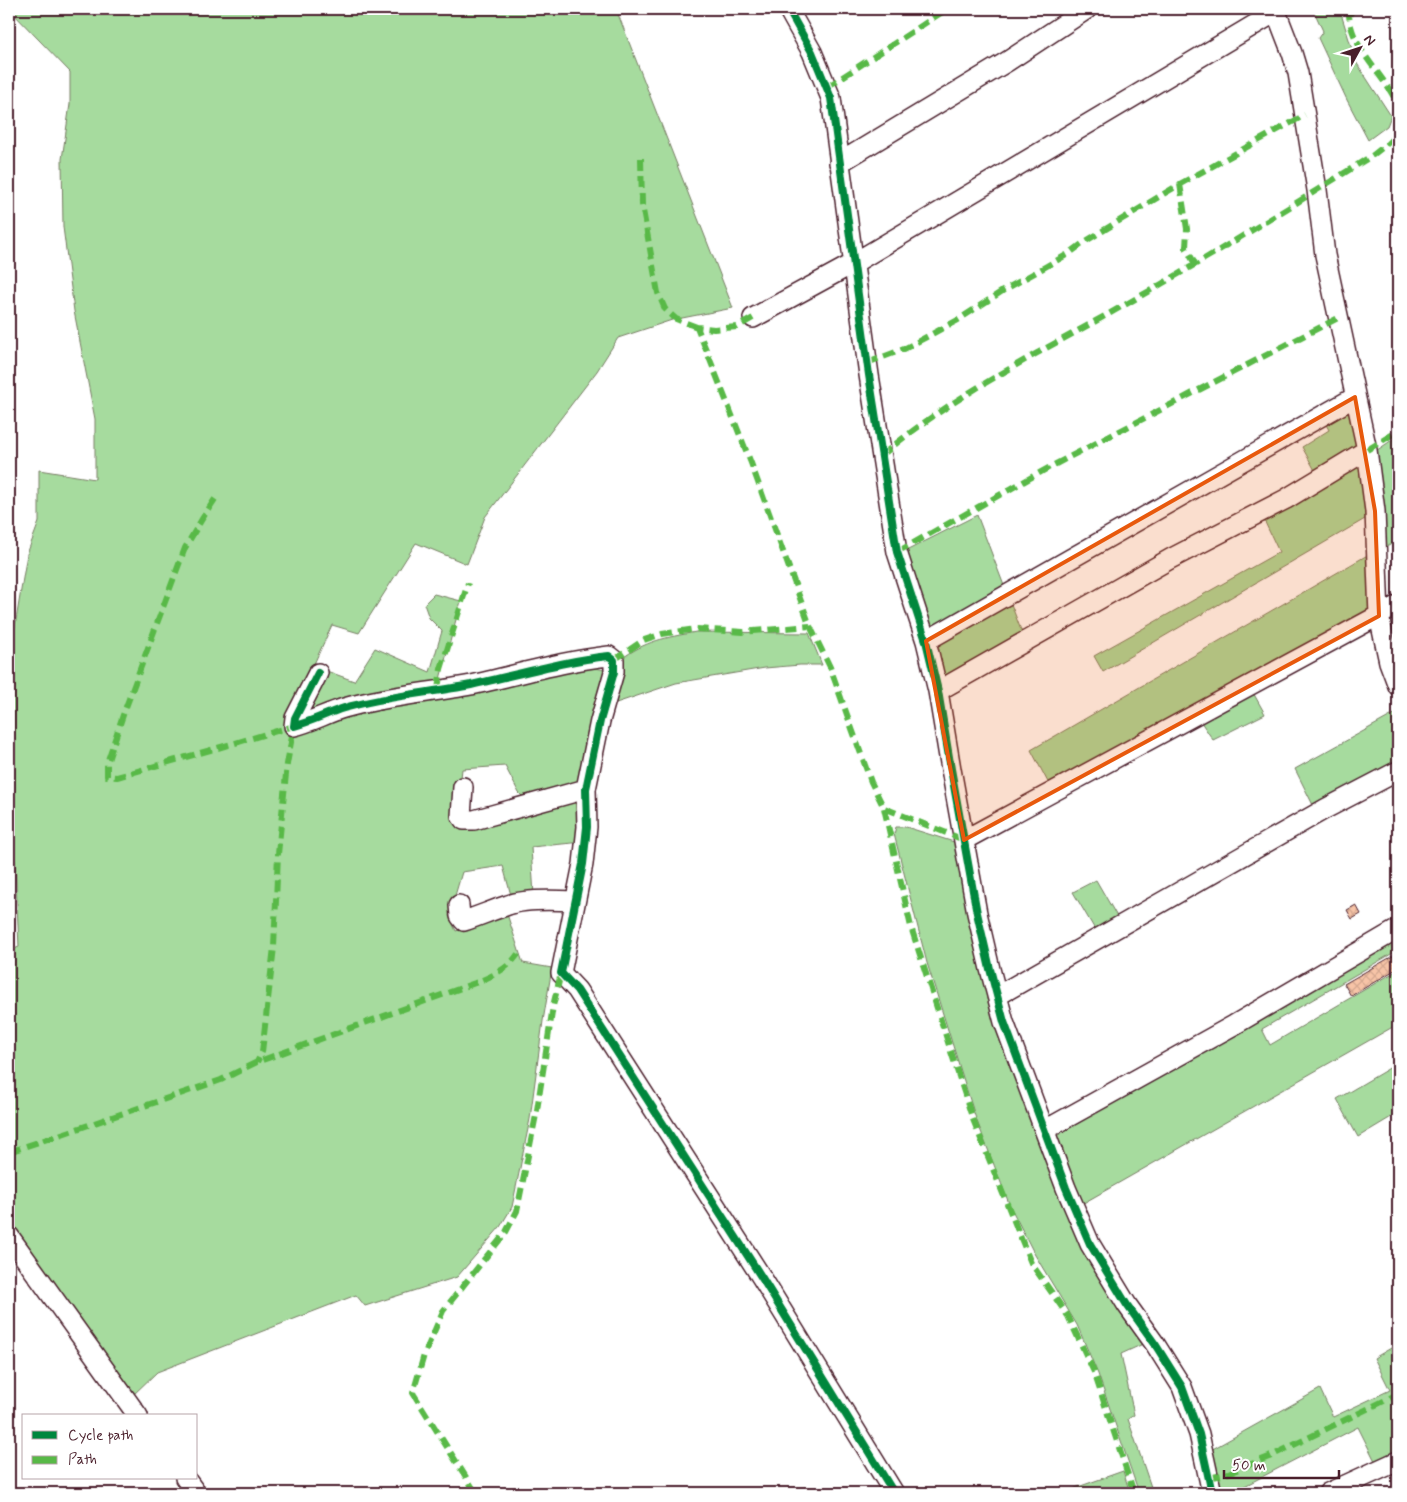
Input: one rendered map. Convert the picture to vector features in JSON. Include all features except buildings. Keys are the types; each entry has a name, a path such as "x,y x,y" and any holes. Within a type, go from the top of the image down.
{"street":[{"path":"788,9 812,52 831,98 879,447 897,552 926,641 938,691 978,913 997,996 1012,1044 1044,1130 1076,1214 1090,1244 1122,1298 1155,1344 1182,1387 1199,1434 1212,1493"},
{"path":"840,163 1008,61 1087,9"},
{"path":"754,318 854,263 1275,11 1292,52 1298,73 1317,190 1325,255 1367,450 1375,511 1379,616 1398,686"},
{"path":"926,641 1355,398"},
{"path":"938,691 1170,559 1286,499 1367,450"},
{"path":"964,840 1398,605"},
{"path":"318,673 295,718 294,726 307,723 343,708 366,703 470,685 536,669 609,656 614,660 614,672 600,721 586,789 586,836 583,864 574,901 561,973 577,990 723,1216 894,1493"},
{"path":"997,996 1326,808 1398,771"},
{"path":"463,787 461,816 464,820 474,820 586,789"},
{"path":"459,905 460,916 464,921 488,914 510,904 554,900 574,901"},
{"path":"1044,1130 1234,1025 1398,929"},
{"path":"9,1236 137,1414"},
{"path":"1328,1493 1398,1461"},
{"path":"186,1480 196,1493"}],"highlighted area":[{"path":"1355,397 1375,511 1379,616 964,840 926,641"}],"green space":[{"path":"9,9 616,9 733,308 672,320 618,338 597,371 485,517 467,564 416,543 359,633 332,625 313,666 354,681 375,648 430,672 442,631 429,618 424,604 434,594 461,601 436,694 592,667 604,670 605,680 585,773 577,783 526,800 519,793 505,766 462,769 457,816 578,798 583,842 531,847 534,896 512,899 503,866 462,872 449,916 456,931 507,914 523,963 552,968 530,1119 512,1207 500,1227 457,1277 365,1306 356,1295 157,1372 132,1396 9,1224 9,951 19,947 15,862 9,822 9,683 11,650 27,554 39,522 39,470 95,479 95,419 74,311 63,227 62,159 70,104 70,72"},
{"path":"1313,9 1345,9 1342,17 1356,62 1391,116 1387,126 1368,140 1318,38 1323,31"},
{"path":"1350,407 1361,461 1398,436 1398,540 1385,548 1382,509 1103,672 1094,656 1279,552 1263,518 1317,474 1302,447 1329,430 1324,421"},
{"path":"977,515 1024,638 944,681 904,552"},
{"path":"1371,553 1372,613 1246,680 1265,714 1213,740 1199,719 1051,788 1031,750"},
{"path":"696,632 809,633 822,665 765,668 676,683 610,705 620,660 647,644 665,638"},
{"path":"1398,712 1398,765 1315,809 1295,769"},
{"path":"896,827 906,827 954,842 958,850 972,919 1110,1290 1143,1344 1121,1354 1134,1415 1128,1419 1153,1493 1139,1493 1098,1374 1077,1325 1035,1255 1010,1206 975,1116 927,963 894,834"},
{"path":"1096,880 1119,920 1097,933 1073,892"},
{"path":"1398,935 1398,950 1262,1029 1270,1045 1398,970 1398,1024 1080,1205 1056,1133"},
{"path":"1398,1063 1398,1113 1358,1137 1337,1099"},
{"path":"1398,1344 1398,1458 1378,1467 1358,1427 1231,1493 1217,1493 1209,1451 1320,1389 1333,1417 1390,1390 1374,1358"},
{"path":"1123,1471 1130,1493 1061,1493"}],"marked path":[{"path":"827,87 947,9"},
{"path":"1354,9 1349,15 1351,28 1356,39 1398,105"},
{"path":"867,363 904,349 958,320 1004,290 1070,253 1086,241 1180,184 1305,115"},
{"path":"881,456 937,413 967,394 1153,289 1248,232 1373,155 1398,133"},
{"path":"641,158 642,205 658,293 665,309 676,319 697,327"},
{"path":"1180,184 1187,229 1186,248 1195,264"},
{"path":"753,318 737,327 714,329 697,327 751,463 810,626 830,667 871,782 884,808 964,840"},
{"path":"897,552 1050,467 1338,318"},
{"path":"1367,450 1398,431"},
{"path":"215,499 185,548 123,715 107,763 107,776 117,777 294,726 287,764 278,854 274,947 262,1052 257,1062"},
{"path":"438,689 441,669 468,583"},
{"path":"614,660 644,640 662,634 695,629 743,632 810,626"},
{"path":"884,808 911,927 972,1117 1031,1263 1068,1316 1094,1372 1134,1493"},
{"path":"9,1152 221,1080 257,1062 475,983 504,968 518,954"},
{"path":"476,1493 413,1393 424,1355 443,1311 506,1232 517,1211 537,1110 553,1006 561,973"},
{"path":"1209,1478 1226,1474 1269,1457 1398,1394"}],"cycle path":[{"path":"788,9 812,52 831,98 869,375 897,552 926,641 938,691 977,913 1004,1022 1066,1188 1090,1244 1127,1305 1155,1344 1182,1387 1199,1434 1212,1493"},
{"path":"318,673 295,718 294,726 331,712 375,700 471,685 591,658 609,656 614,660 614,672 600,721 586,789 587,827 583,864 561,973 577,990 762,1278 894,1493"}]}
